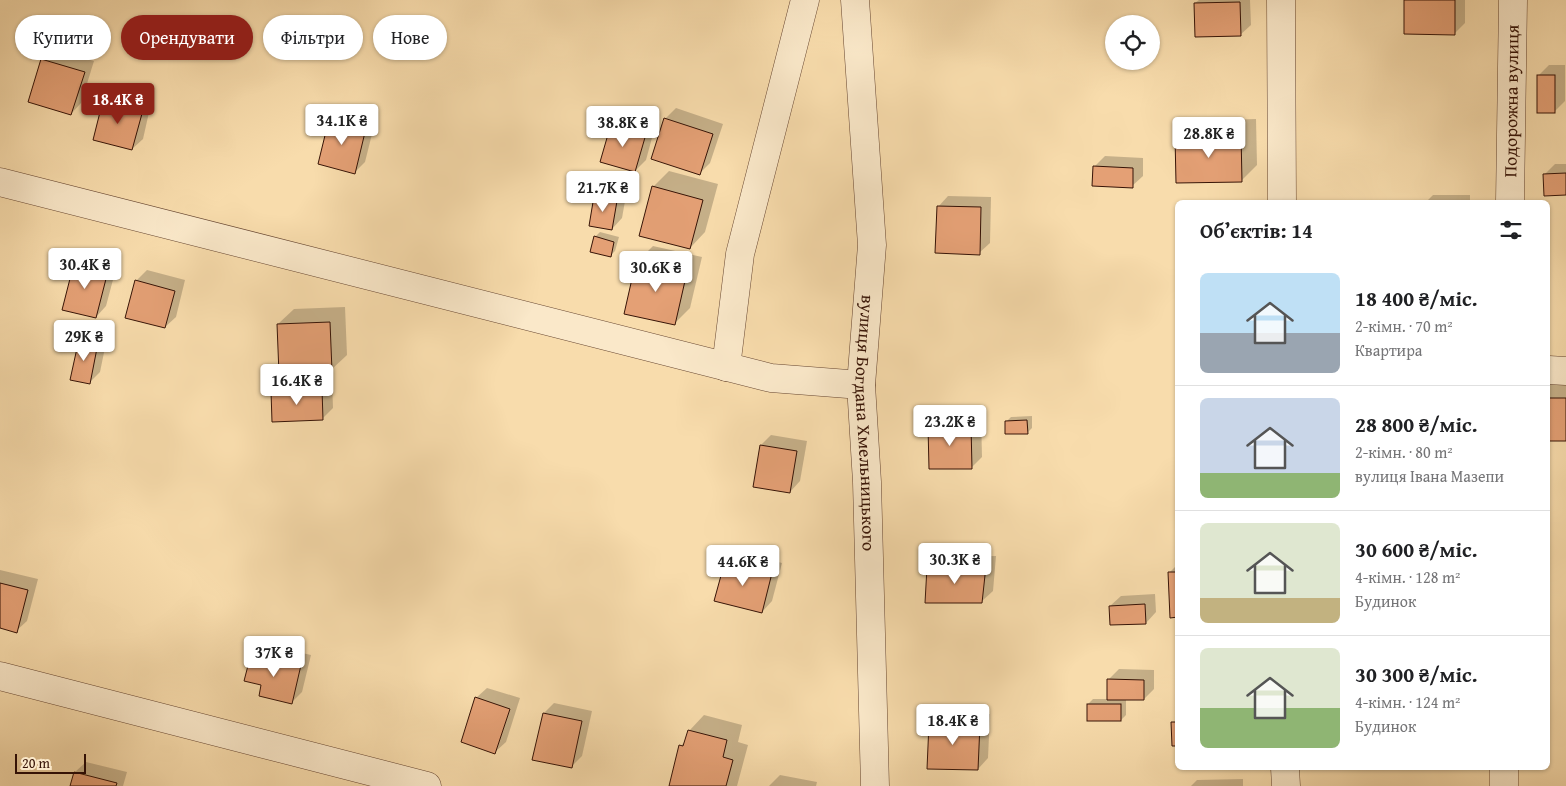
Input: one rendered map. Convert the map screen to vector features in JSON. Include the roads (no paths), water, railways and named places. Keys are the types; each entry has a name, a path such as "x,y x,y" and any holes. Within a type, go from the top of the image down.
{"street":[{"path":"726,367 740,254 805,0"},
{"name":"вулиця Богдана Хмельницького","path":"855,0 872,245 861,385 867,482 875,786"},
{"path":"1280,0 1282,200"},
{"name":"Подорожна вулиця","path":"1510,200 1513,0"},
{"path":"0,182 771,378 861,385"},
{"path":"0,676 427,786"},
{"path":"1286,770 1286,786"},
{"path":"1504,770 1504,786"}]}
